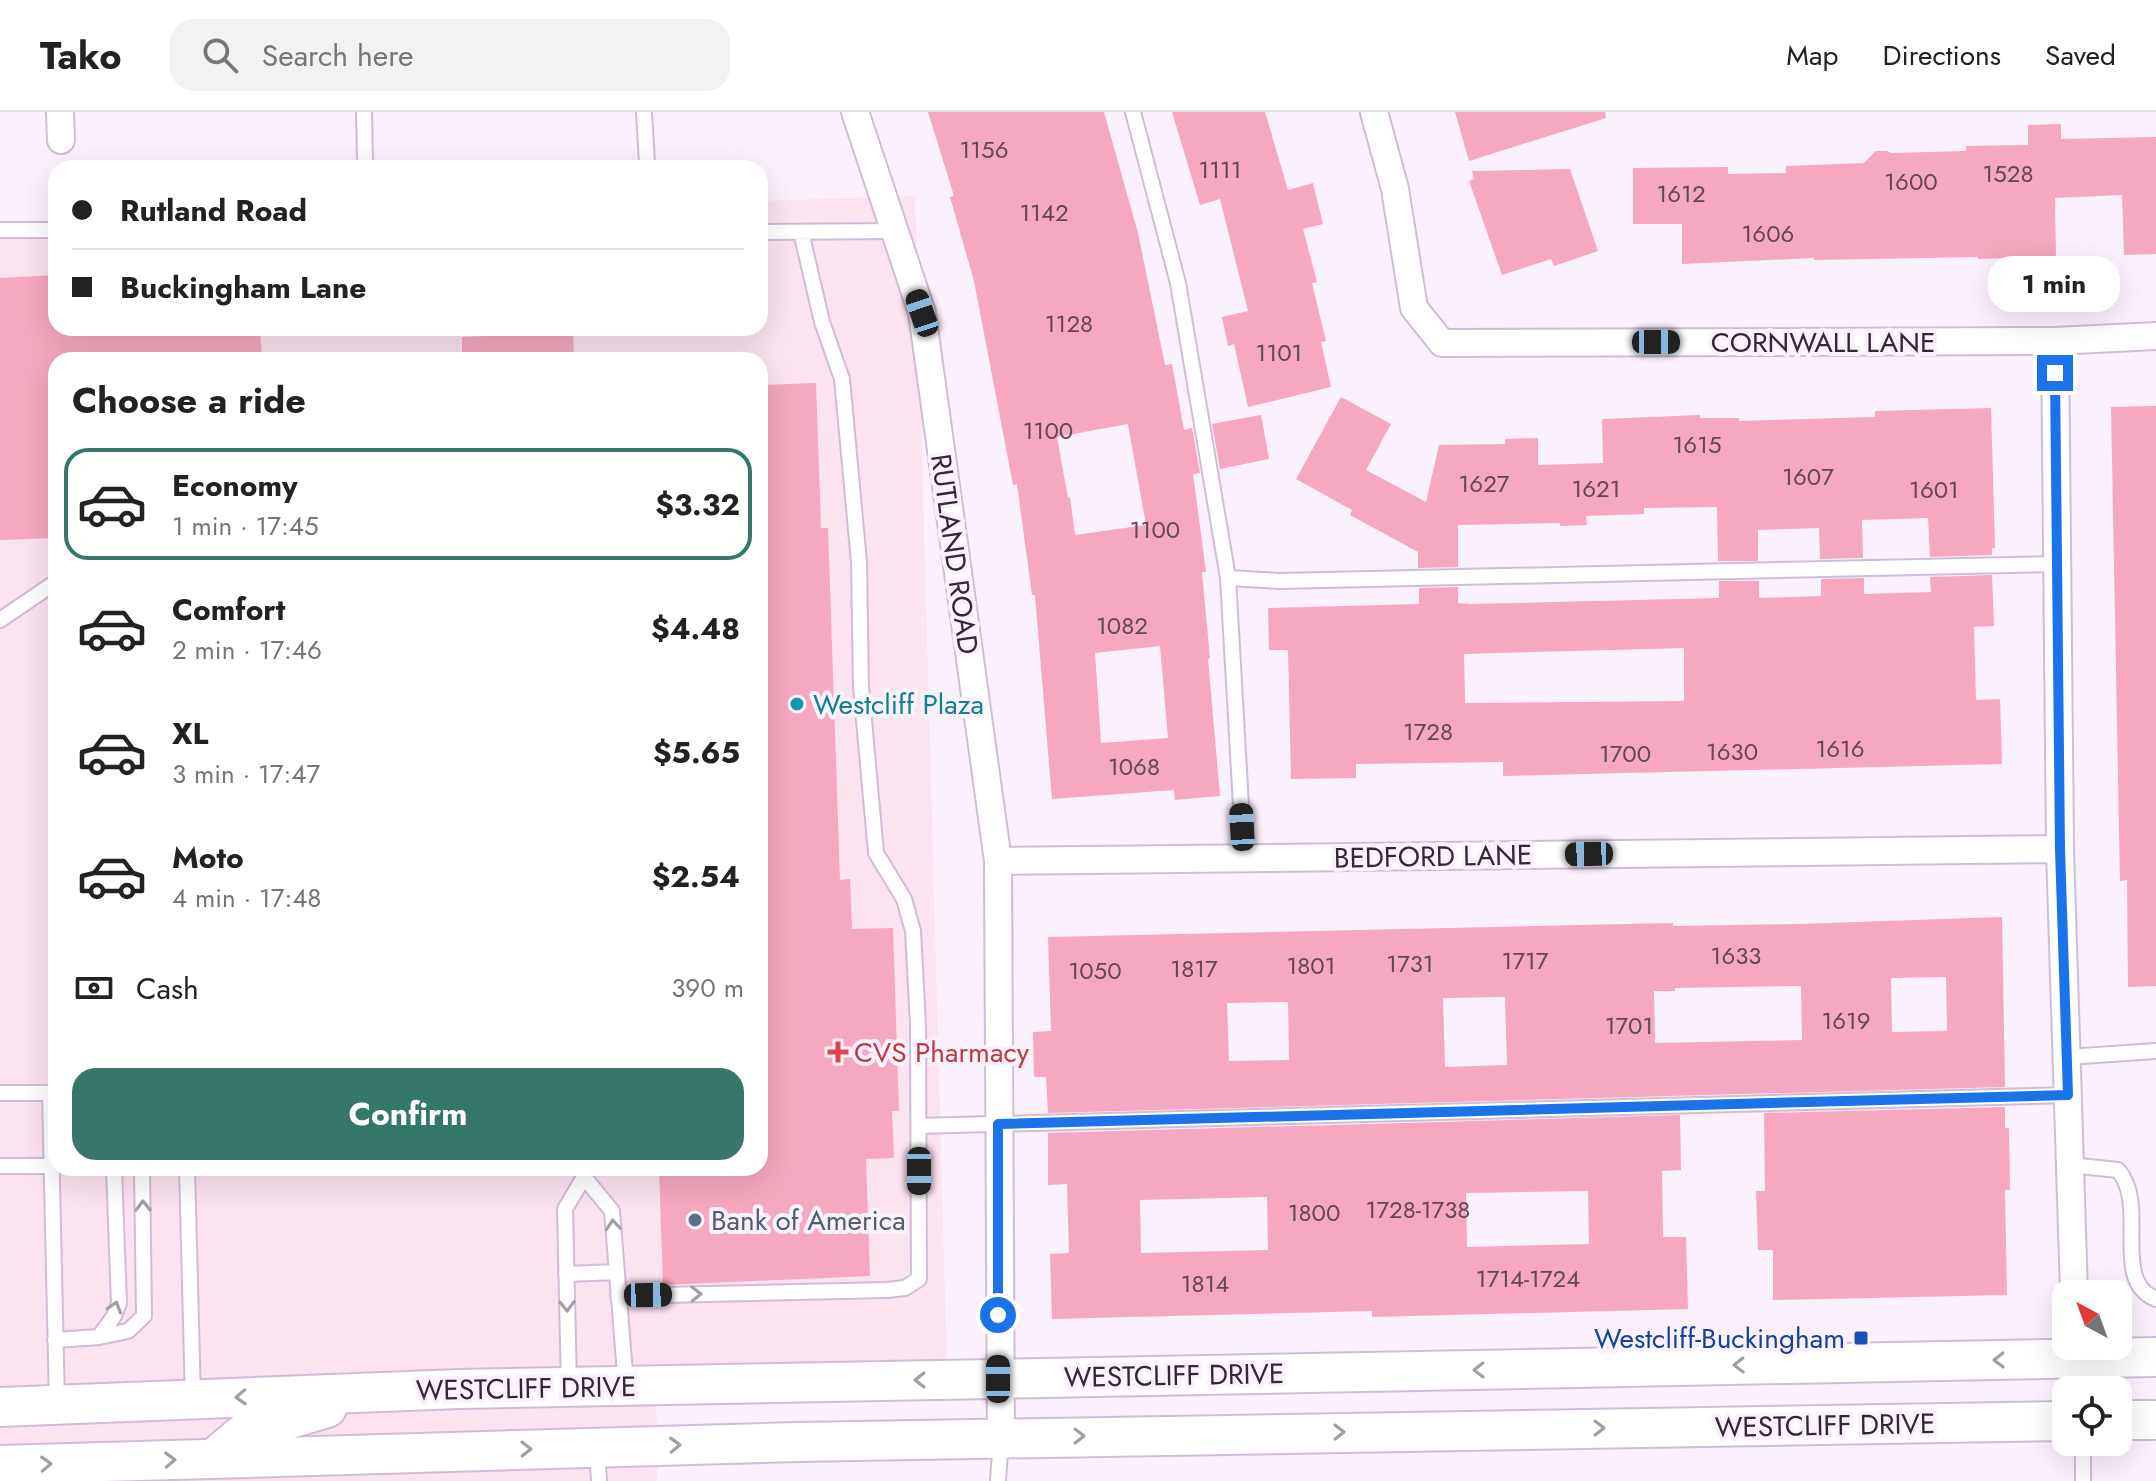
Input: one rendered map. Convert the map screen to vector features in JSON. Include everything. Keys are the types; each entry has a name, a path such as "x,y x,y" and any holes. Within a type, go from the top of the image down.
{"street":[{"path":"60,112 61,140"},
{"name":"RUTLAND ROAD","path":"855,112 922,313 998,861 998,1379 1001,1438"},
{"name":"CORNWALL LANE","path":"1374,112 1395,189 1414,308 1442,343 2055,341 2156,336"},
{"path":"2055,341 2060,849 2074,1280"},
{"name":"BEDFORD LANE","path":"998,861 2060,849"},
{"name":"WESTCLIFF DRIVE","path":"0,1407 598,1387 2078,1365 2156,1357"},
{"path":"598,1387 598,1464"},
{"path":"215,1464 245,1432 380,1392"},
{"path":"2132,1420 2156,1420"},
{"name":"WESTCLIFF DRIVE","path":"0,1465 598,1464 1001,1438 2052,1421"}],"lane":[{"path":"364,112 365,158"},
{"path":"644,112 647,160"},
{"path":"1133,112 1178,283 1228,578 1244,858"},
{"path":"0,230 48,230"},
{"path":"768,232 895,231"},
{"path":"618,1296 896,1290 919,1279 919,1126 913,931 904,899 876,853 861,687 859,562 842,379 822,322 801,232"},
{"path":"1228,578 1295,581 2057,564"},
{"path":"0,620 48,587"},
{"path":"2067,1057 2156,1051"},
{"path":"0,1093 48,1093"},
{"path":"919,1126 2068,1095"},
{"path":"2070,1165 2118,1170 2125,1178 2132,1199 2132,1263 2136,1280 2146,1295 2156,1299"},
{"path":"0,1166 48,1166"},
{"path":"54,1176 57,1404"},
{"path":"99,1337 119,1303 114,1176"},
{"path":"55,1340 99,1337 128,1331 137,1326 144,1316 142,1176"},
{"path":"187,1176 193,1399"},
{"path":"582,1176 565,1209 566,1274 598,1387"},
{"path":"586,1176 612,1211 617,1272 618,1296 598,1387"},
{"path":"566,1274 617,1272"},
{"path":"998,1481 1001,1438"},
{"path":"2083,1456 2083,1481"}],"shaded area":[{"path":"915,196 947,1373 656,1366 657,1481 0,1481 0,226 48,224 48,336 768,336 768,201"}],"building":[{"path":"928,112 1104,112 1138,233 1165,365 1172,364 1184,430 1192,428 1200,473 1193,474 1206,572 1202,572 1220,796 1175,800 1174,790 1052,799 1035,595 1032,595 1017,484 1013,485 974,281 950,197 954,196","holes":["1128,424 1146,525 1075,535 1057,437","1160,646 1168,738 1101,743 1095,653"]},
{"path":"1172,112 1265,112 1288,190 1313,183 1323,224 1303,229 1317,282 1312,283 1326,341 1321,342 1331,387 1248,407 1234,344 1228,346 1222,317 1248,311 1220,199 1200,205"},
{"path":"1455,112 1605,112 1606,118 1469,161"},
{"path":"2061,124 2061,139 2156,137 2156,254 2124,255 2122,195 2055,198 2056,257 1814,258 1682,264 1682,224 1633,224 1633,168 1728,167 1728,174 1786,173 1786,166 1864,163 1876,151 1966,151 1966,146 2028,145 2028,125"},
{"path":"1570,169 1598,251 1554,266 1551,259 1502,275 1469,181 1474,179 1472,171"},
{"path":"48,275 48,336 260,336 262,352 48,352 48,538 0,540 0,278"},
{"path":"573,336 574,352 462,352 462,337"},
{"name":"Westcliff Plaza","path":"816,383 821,528 828,528 840,880 850,879 852,929 893,928 899,1111 892,1111 894,1158 866,1159 870,1276 663,1285 659,1176 768,1176 768,385"},
{"path":"1341,397 1391,424 1366,470 1426,502 1439,445 1505,444 1505,439 1538,438 1538,465 1603,463 1602,419 1700,415 1700,418 1739,418 1739,421 1875,417 1875,411 1991,408 1995,548 1992,548 1992,555 1930,557 1928,518 1862,520 1863,558 1820,559 1819,528 1758,530 1758,561 1718,561 1717,507 1644,508 1644,514 1586,516 1587,525 1458,525 1458,567 1418,568 1418,552 1350,515 1352,510 1296,479"},
{"path":"2156,406 2156,986 2128,987 2127,880 2120,881 2111,407"},
{"path":"1261,415 1269,459 1220,469 1212,424"},
{"path":"1992,575 1994,626 1974,627 1976,700 2000,699 2002,764 1503,776 1503,762 1356,764 1356,778 1291,779 1288,650 1269,650 1268,608 1419,604 1419,588 1458,587 1458,603 1469,604 1719,598 1719,581 1759,581 1759,598 1821,596 1821,579 1864,578 1864,594 1931,592 1930,577","holes":["1684,648 1684,701 1465,703 1464,654"]},
{"path":"2002,917 2005,1087 1048,1113 1046,1077 1034,1077 1033,1032 1051,1031 1048,937 1673,923 1673,926","holes":["1946,977 1947,1031 1892,1032 1891,978","1801,986 1802,1040 1655,1043 1654,991 1675,991 1675,988","1505,997 1507,1065 1445,1067 1443,998","1288,1002 1289,1060 1229,1061 1227,1003"]},
{"path":"2005,1107 2005,1128 2009,1128 2010,1190 2005,1190 2007,1295 1773,1300 1773,1250 1758,1250 1756,1191 1765,1191 1764,1113"},
{"path":"1680,1115 1681,1170 1662,1171 1663,1237 1686,1237 1688,1309 1372,1317 1372,1311 1052,1319 1050,1254 1069,1253 1067,1184 1048,1185 1048,1133","holes":["1588,1191 1589,1244 1467,1247 1466,1193","1267,1197 1268,1250 1141,1253 1140,1200"]}],"place":[{"name":"Westcliff Plaza","path":"797,704"},
{"name":"CVS Pharmacy","path":"838,1052"},
{"name":"Bank of America","path":"695,1220"},
{"name":"Westcliff-Buckingham","path":"1861,1338"}],"route":[{"path":"998,1315 998,1124 2068,1095 2060,849 2055,373"}]}
